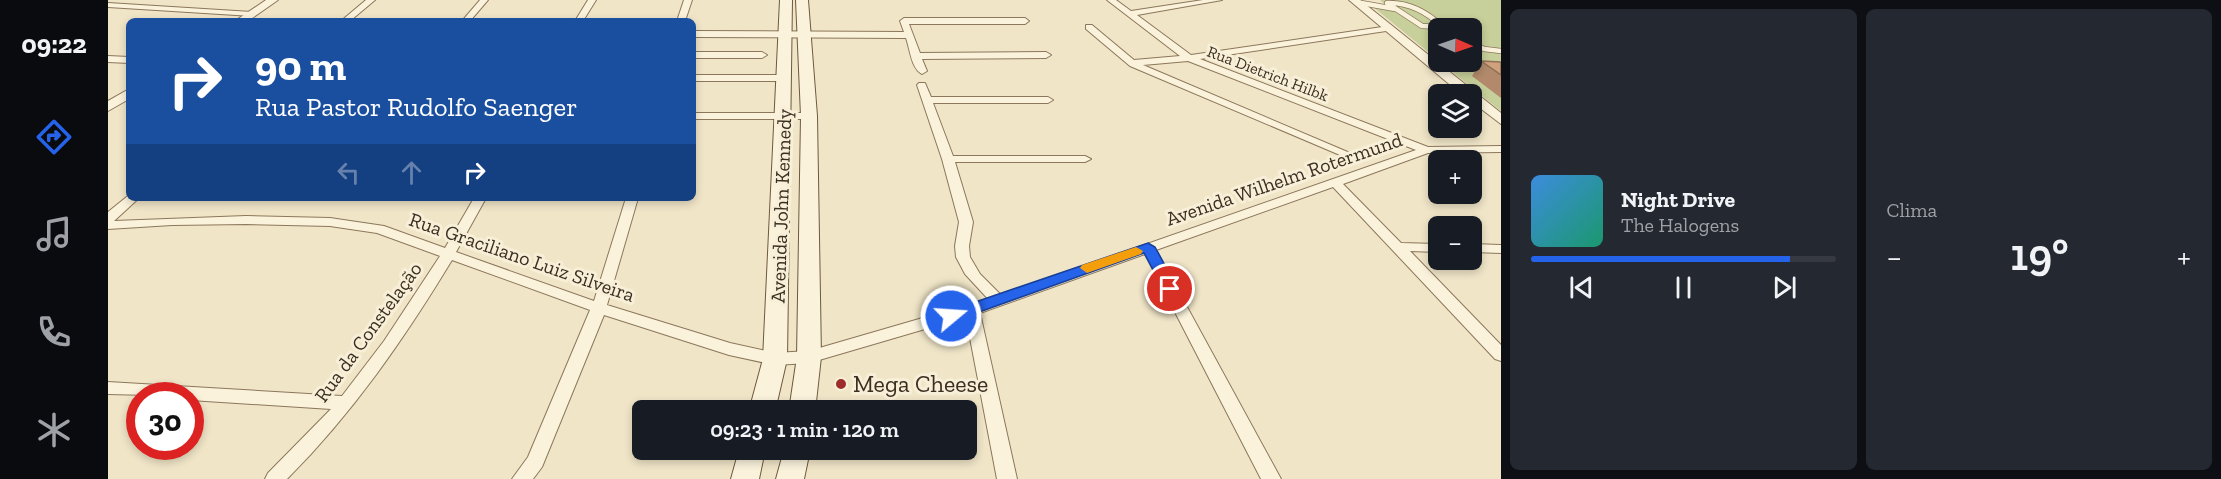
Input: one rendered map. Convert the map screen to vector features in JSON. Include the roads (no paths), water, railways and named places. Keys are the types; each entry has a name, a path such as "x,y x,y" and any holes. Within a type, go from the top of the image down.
{"main road":[{"name":"Avenida John Kennedy","path":"765,400 775,359 786,0"},
{"name":"Avenida John Kennedy","path":"802,0 809,116 809,357 803,400"},
{"path":"745,479 750,460"},
{"path":"790,479 795,460"}],"street":[{"path":"246,18 273,0"},
{"path":"349,18 371,0"},
{"path":"469,18 484,0"},
{"path":"581,18 592,0"},
{"path":"682,18 688,0"},
{"name":"Rua Dietrich Hilbk","path":"1111,0 1189,58 1427,150"},
{"path":"1128,14 1218,0"},
{"path":"1355,1 1456,84"},
{"path":"108,5 252,14"},
{"path":"922,71 907,35 904,21 1025,21"},
{"path":"1089,27 1133,64 1344,153"},
{"path":"1133,64 1189,58 1386,28"},
{"path":"696,34 907,35"},
{"path":"696,55 762,55"},
{"path":"723,78 727,55"},
{"path":"915,56 1046,55"},
{"path":"108,59 126,60"},
{"path":"696,78 785,78"},
{"path":"922,85 948,159 966,222 966,232 962,241 964,262 997,300"},
{"path":"108,107 126,95"},
{"path":"928,100 1048,100"},
{"path":"1482,105 1501,120"},
{"path":"696,116 809,116"},
{"name":"Avenida Wilhelm Rotermund","path":"809,357 972,310 1427,150 1501,149"},
{"path":"948,159 1085,159"},
{"path":"1334,181 1501,355"},
{"path":"108,219 130,201"},
{"name":"Rua da Constelação","path":"274,479 326,428 386,352 450,254 478,201"},
{"path":"522,479 535,461 599,308 631,201"},
{"name":"Rua Graciliano Luiz Silveira","path":"108,225 172,221 330,222 379,230 599,308 729,349 775,359 809,357"},
{"path":"1148,247 1271,479"},
{"path":"1399,247 1428,248"},
{"path":"1482,249 1501,249"},
{"path":"972,310 1007,479"},
{"path":"108,388 345,403"}],"lane":[{"path":"1355,1 1395,9"},
{"path":"1428,26 1416,24 1388,2 1400,1 1417,5 1432,18"},
{"path":"1482,47 1501,51"}],"place":[{"name":"Mega Cheese","path":"841,384"}]}
